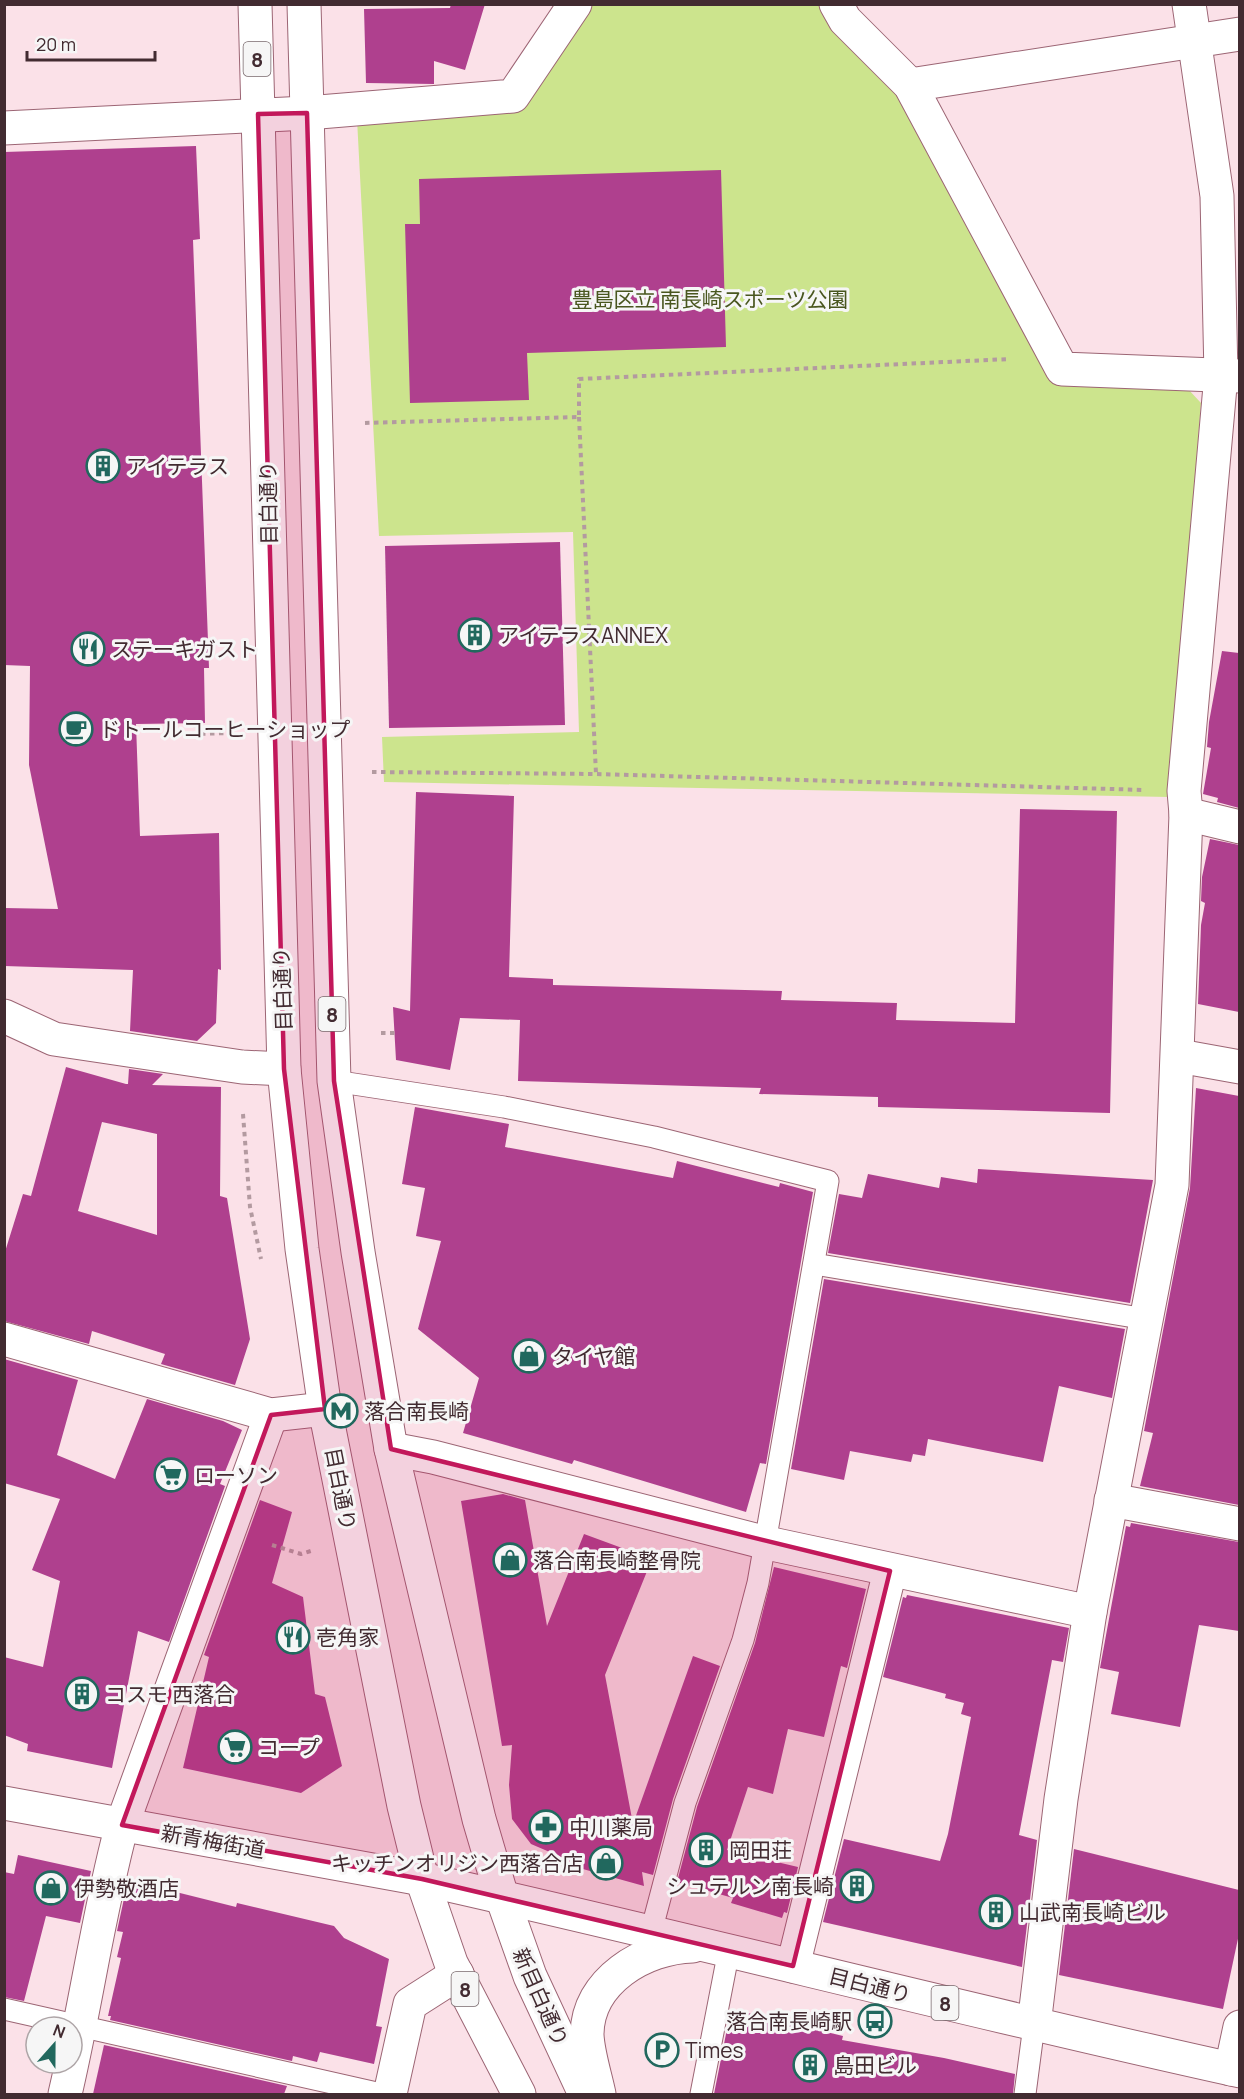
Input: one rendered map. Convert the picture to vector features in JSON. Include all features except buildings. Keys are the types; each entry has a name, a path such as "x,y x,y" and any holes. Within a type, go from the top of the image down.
{"street":[{"name":"目白通り","path":"255,4 284,1069 302,1249 325,1408 404,1806 422,1879 721,1948 1034,2025 1235,2070"},
{"name":"8","path":"304,4 334,1081 358,1252 391,1449 479,1819 502,1897"},
{"path":"4,128 307,113 513,96 575,4"},
{"path":"836,4 845,20 910,85 1062,369 1230,376"},
{"path":"1034,2025 1061,1799 1090,1612 1172,1185 1179,1056 1185,802 1230,376 1217,196 1189,4"},
{"path":"910,85 1239,34"},
{"path":"1185,802 1239,827"},
{"path":"4,1016 54,1040 242,1067 284,1069"},
{"path":"1179,1056 1239,1067"},
{"path":"4,1339 271,1414 325,1408"},
{"path":"83,2015 113,1860 122,1825 271,1414"},
{"path":"391,1449 433,1457 767,1543 1090,1612"},
{"path":"1111,1500 1239,1524"},
{"path":"793,1966 890,1571"},
{"name":"新青梅街道","path":"4,1803 422,1879"},
{"name":"8","path":"422,1879 457,1974 519,2094"},
{"name":"新目白通り","path":"502,1897 530,1976 585,2094"},
{"name":"8","path":"599,2094 587,2035 591,2010 599,1994 616,1974 640,1959 684,1947 721,1948"},
{"path":"390,2094 410,2004 457,1974"},
{"path":"1235,2070 1239,2026"},
{"path":"65,2094 70,2075"}],"lane":[{"path":"334,1081 504,1107 643,1135 828,1181 767,1543 743,1640 685,1803 651,1932"},
{"path":"814,1264 1146,1319"},
{"path":"700,2094 721,1948"},
{"path":"4,2009 30,2015"},
{"path":"1025,2094 1034,2025"},
{"path":"84,2028 381,2094"}],"path":[{"path":"596,774 579,379 1010,359"},
{"path":"365,423 579,417"},
{"path":"195,723 194,734 233,733"},
{"path":"372,772 596,774 1185,802"},
{"path":"381,1033 395,1033"},
{"path":"272,1545 301,1554 314,1550"}],"highlighted area":[{"path":"307,113 334,1081 391,1449 890,1571 793,1966 422,1879 122,1825 271,1415 325,1409 284,1069 258,114"}],"green space":[{"name":"豊島区立 南長崎スポーツ公園","path":"591,5 819,5 830,24 915,110 1051,376 1188,389 1201,403 1169,797 384,782 382,737 579,732 573,532 379,536 357,119 521,105"}],"place":[{"name":"アイテラス","path":"103,466"},
{"name":"アイテラスANNEX","path":"475,635"},
{"name":"ステーキガスト","path":"88,649"},
{"name":"ドトールコーヒーショップ","path":"76,729"},
{"name":"タイヤ館","path":"529,1356"},
{"name":"落合南長崎","path":"341,1411"},
{"name":"ローソン","path":"171,1475"},
{"name":"落合南長崎整骨院","path":"510,1560"},
{"name":"壱角家","path":"293,1637"},
{"name":"コスモ 西落合","path":"82,1694"},
{"name":"コープ","path":"235,1747"},
{"name":"中川薬局","path":"546,1827"},
{"name":"岡田荘","path":"706,1850"},
{"name":"キッチンオリジン西落合店","path":"606,1863"},
{"name":"シュテルン南長崎","path":"857,1886"},
{"name":"伊勢敬酒店","path":"51,1888"},
{"name":"山武南長崎ビル","path":"996,1912"},
{"name":"落合南長崎駅","path":"875,2021"},
{"name":"Times","path":"662,2050"},
{"name":"島田ビル","path":"810,2065"}]}
